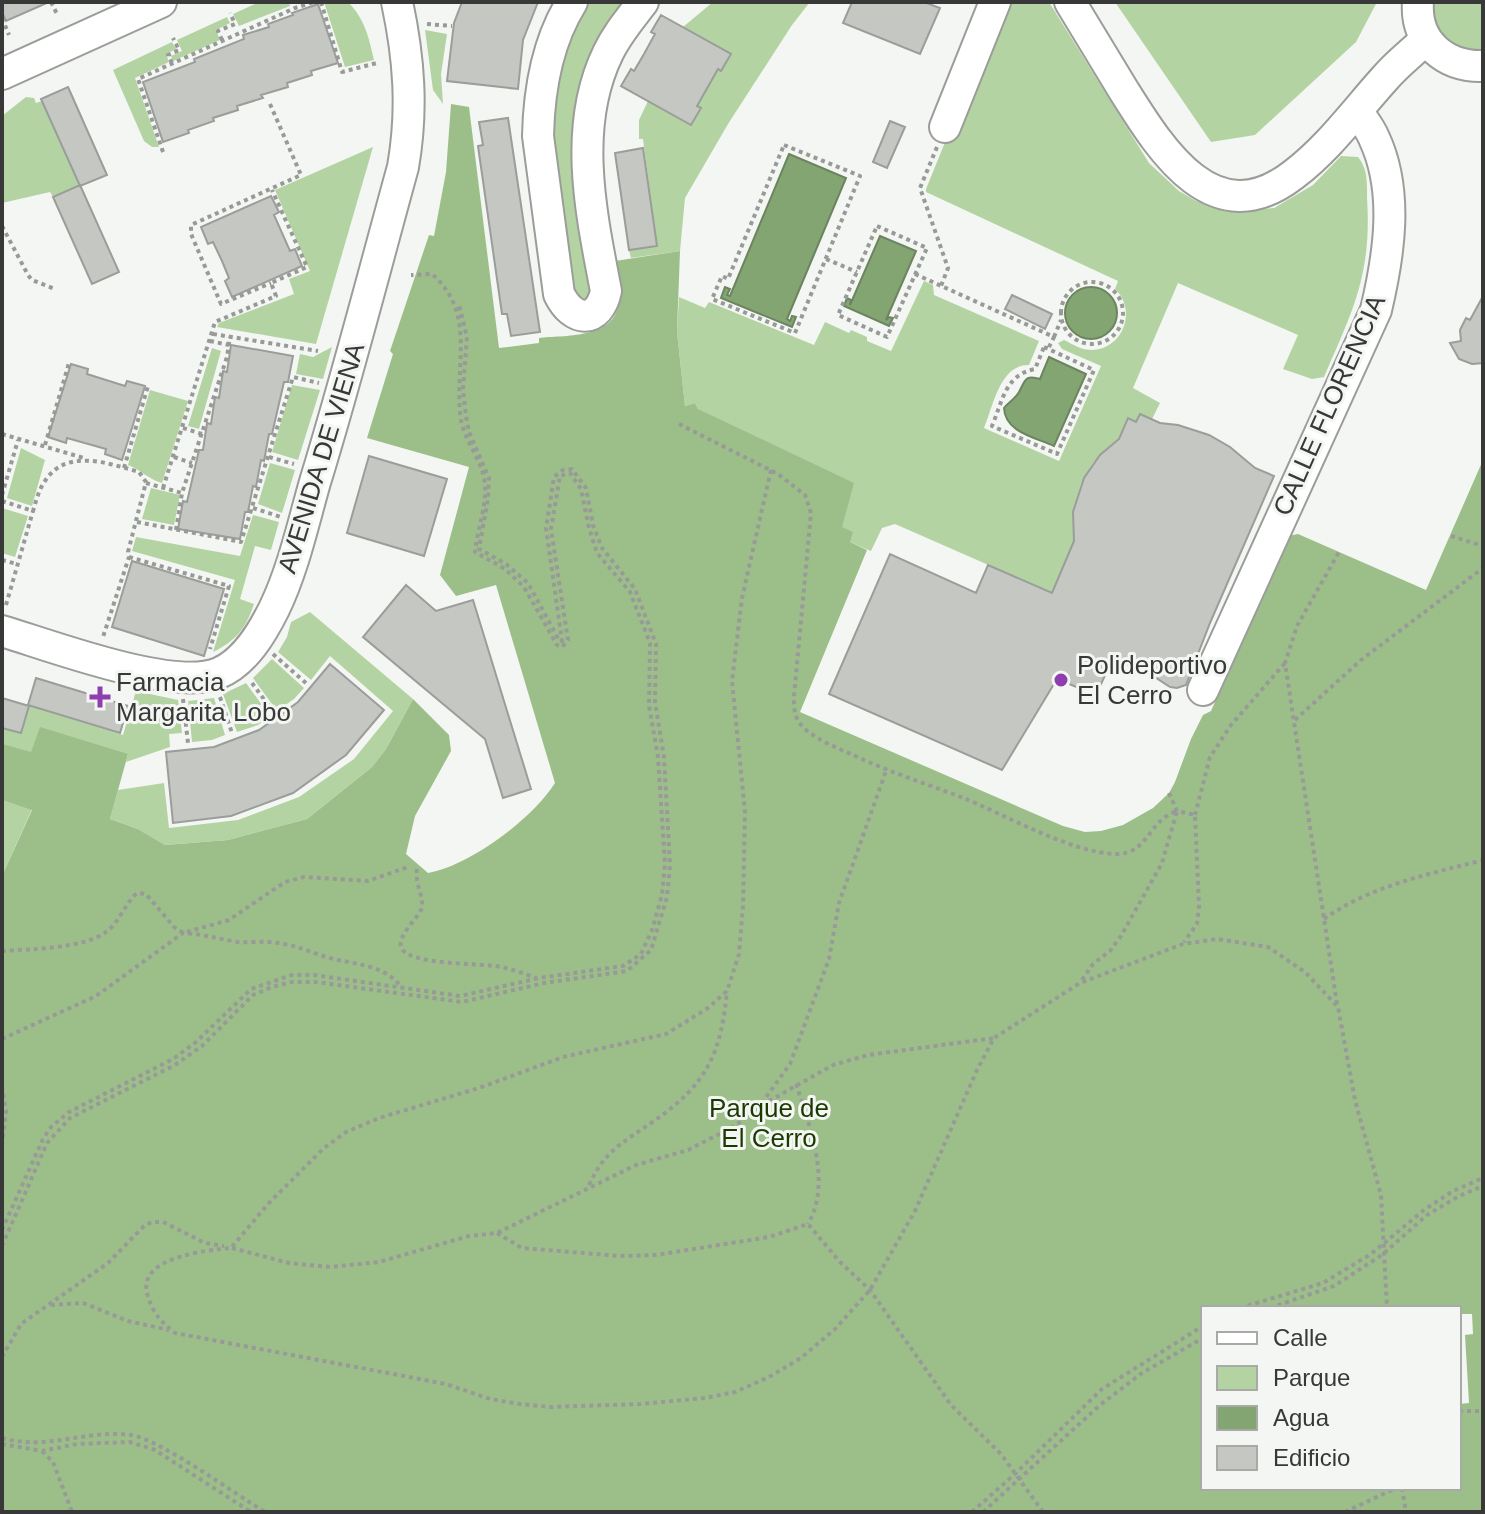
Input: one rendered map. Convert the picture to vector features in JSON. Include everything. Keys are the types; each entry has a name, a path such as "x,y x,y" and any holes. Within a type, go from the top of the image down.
{"street":[{"path":"2,74 161,2"},
{"path":"572,2 555,34 545,70 538,111 538,136 559,294 565,306 585,317 603,303 606,291 587,170 588,124 607,56 619,33 643,2"},
{"path":"945,127 995,2"},
{"path":"1070,2 1169,159 1201,185 1238,195 1274,187 1314,158 1387,75 1426,39"},
{"path":"1418,2 1419,23 1426,39 1439,54 1456,63 1483,66"},
{"name":"AVENIDA DE VIENA","path":"4,618 154,675 187,679 221,672 242,657 259,636 275,607 291,561 337,410 403,167 409,132 407,13"},
{"name":"CALLE FLORENCIA","path":"1203,690 1376,310 1384,273 1388,199 1384,169 1374,138 1357,111"}],"path":[{"path":"51,2 57,14"},
{"path":"163,152 138,79 294,5 314,2"},
{"path":"321,2 342,72 377,63"},
{"path":"222,40 218,31 235,24 230,13"},
{"path":"407,13 452,26"},
{"path":"2,18 9,35"},
{"path":"172,63 168,55 179,50 173,38"},
{"path":"270,104 301,175 191,225 191,234 221,304 307,267 272,190"},
{"path":"941,286 948,268 920,188 945,127"},
{"path":"784,145 860,176 826,259 795,333 712,299 722,276 728,279 784,145"},
{"path":"2,226 32,280 55,289"},
{"path":"927,248 887,337 838,315 877,226 927,248 939,244"},
{"path":"826,259 857,272"},
{"path":"2,1230 51,1127 69,1112 173,1059 196,1042 251,989 292,975 314,975 460,996 539,978 623,966 641,954 652,930 662,895 665,864 658,757 649,706 650,643 630,592 597,553 581,489 570,473 560,476 551,529 568,640 565,645 557,645 524,587 505,569 475,552 484,477 461,421 458,391 461,327 447,287 432,274 411,275"},
{"path":"915,274 1054,337"},
{"path":"1048,349 1061,320 1062,302 1067,293 1086,282 1105,285 1120,299 1123,308 1120,328 1106,342 1096,345 1075,340 1067,333 1061,320"},
{"path":"163,488 215,322 276,296 271,283"},
{"path":"2,1246 47,1143 56,1131 70,1118 175,1065 202,1046 253,995 292,982 316,982 462,1002 544,983 627,971 651,950 667,897 670,865 664,757 655,702 656,644 635,589 602,548 593,525 586,488 572,469 563,470 554,477 546,528 562,641 528,583 506,564 479,549 489,478 469,432 466,416 463,390 467,337 459,305"},
{"path":"212,334 318,351"},
{"path":"176,530 182,493 230,337"},
{"path":"210,341 229,345"},
{"path":"1044,347 1048,349 1094,370 1057,454 992,426 1014,377 1035,369 1044,347"},
{"path":"44,446 69,363"},
{"path":"137,522 241,542 293,377 324,384"},
{"path":"124,468 148,386"},
{"path":"679,424 771,470 797,486 805,495 811,513 794,714 803,727 830,746 886,771 961,797 1044,834 1088,849 1117,854 1135,849 1147,841 1153,825 1166,815 1177,811 1195,815"},
{"path":"183,428 202,434"},
{"path":"2,434 139,472 146,482 182,493"},
{"path":"2,495 18,439"},
{"path":"174,457 192,463"},
{"path":"269,457 299,466"},
{"path":"4,618 43,482 53,471 87,458"},
{"path":"588,1188 598,1165 616,1145 656,1120 690,1092 711,1063 723,1029 727,991 739,954 743,906 745,812 732,681 742,598 771,470"},
{"path":"101,644 129,557 146,482"},
{"path":"2,501 33,511"},
{"path":"253,508 283,517"},
{"path":"1451,536 1483,546"},
{"path":"1183,944 1193,934 1199,906 1195,815 1210,757 1231,725 1285,663 1297,626 1339,552"},
{"path":"129,557 229,586 207,660"},
{"path":"2,560 17,564"},
{"path":"1294,721 1361,660 1483,568"},
{"path":"272,653 307,684"},
{"path":"1285,663 1338,1007 1355,1100 1381,1195 1387,1306"},
{"path":"248,677 274,713"},
{"path":"219,692 232,733"},
{"path":"182,697 188,743"},
{"path":"759,1107 790,1064 829,959 839,903 886,771"},
{"path":"1080,983 1093,964 1110,951 1121,936 1162,863 1177,811 1169,793"},
{"path":"1324,919 1373,890 1483,860"},
{"path":"2,1039 96,996 183,933 229,920 285,882 304,877 368,881 409,864"},
{"path":"417,869 415,880 423,901 422,909 401,940 405,953 427,960 510,969 539,978"},
{"path":"2,951 52,947 87,940 106,932 137,893 146,894 183,933 216,935 238,942 295,945 324,957 374,967 395,979 402,988"},
{"path":"2,1357 21,1324 108,1263 144,1226 152,1222 163,1222 205,1243 256,1252 289,1263 330,1267 379,1262 469,1236 497,1233 636,1165 688,1150 735,1126 759,1107 833,1065 868,1055 994,1038 1080,983 1183,944 1217,939 1268,947 1305,972 1338,1007"},
{"path":"175,1333 158,1319 149,1303 145,1287 149,1275 164,1263 186,1255 231,1248 268,1204 324,1148 346,1132 379,1118 479,1088 563,1057 666,1034 708,1008 727,991"},
{"path":"47,1306 83,1303 128,1321 154,1325 175,1333 446,1384 490,1399 520,1404 550,1407 641,1404 735,1392 801,1358 835,1329 870,1290 915,1211 994,1038"},
{"path":"497,1233 522,1248 644,1256 769,1237 808,1224 817,1209 816,1153 796,1084"},
{"path":"2,1086 6,1111 2,1145"},
{"path":"1247,1306 1323,1283 1348,1270 1424,1210 1453,1191 1483,1178"},
{"path":"1276,1306 1334,1286 1382,1255 1427,1215 1483,1186"},
{"path":"808,1224 840,1262 870,1290 951,1405 1001,1454 1043,1512"},
{"path":"972,1512 1102,1389 1201,1327"},
{"path":"983,1512 1100,1405 1142,1373 1201,1339"},
{"path":"1461,1411 1483,1411"},
{"path":"2,1441 42,1444 104,1434 133,1436 159,1447 265,1512"},
{"path":"2,1441 42,1451 91,1443 130,1442 155,1450 251,1512"},
{"path":"42,1451 53,1462 72,1512"},
{"path":"1345,1512 1394,1490"},
{"path":"1400,1490 1406,1512"}],"green space":[{"path":"259,2 289,2 290,6 239,26 233,14"},
{"path":"324,2 348,2 354,8 366,29 374,60 345,67"},
{"path":"584,2 627,2 603,41 596,284 591,298 584,301 571,296 548,137 566,36"},
{"path":"713,2 810,2 728,124 685,198 680,251 631,258 629,250 657,245 643,139 639,139 639,120 648,101 691,124 701,108 697,106 730,54 683,27"},
{"path":"1002,2 1049,2 1149,163 1179,191 1196,201 1236,211 1274,208 1313,185 1341,156 1358,157 1364,166 1367,182 1368,225 1363,270 1352,311 1324,377 1312,379 1283,369 1298,335 1178,283 1133,388 1160,403 1152,419 1140,414 1136,422 1128,418 1119,439 1093,463 1081,484 1073,512 1074,541 1052,593 895,524 882,528 871,551 850,542 842,527 698,409 695,403 685,406 677,332 679,297 705,308 709,302 814,345 825,322 867,337 867,341 891,351 924,281 933,285 934,295 1039,341 1029,365 1011,371 1004,379 984,428 1059,461 1101,366 1062,349 1058,343 1064,340 1093,350 1113,342 1126,317 1122,297 1115,289 1118,281 926,192"},
{"path":"1115,2 1377,2 1356,42 1255,135 1211,142"},
{"path":"1433,2 1483,2 1483,52 1462,49 1446,39 1435,23"},
{"path":"227,17 230,23 216,30 220,40 173,61 171,56 182,51 177,40"},
{"path":"425,30 447,34 441,74 443,104 433,90"},
{"path":"172,42 176,49 166,54 169,62 135,78 159,147 152,147 144,141 113,70"},
{"path":"26,97 34,98 36,103 42,101 80,185 53,197 50,192 2,203 2,116"},
{"name":"Parque de El Cerro","path":"451,104 469,107 499,348 539,343 539,338 597,330 614,317 618,306 615,261 680,251 677,332 685,406 695,403 698,409 854,483 842,527 853,532 850,542 867,550 800,712 1063,826 1085,832 1123,825 1153,808 1169,793 1203,715 1211,711 1288,536 1298,534 1426,590 1483,460 1483,1512 2,1512 2,876 32,810 2,800 2,744 31,752 40,727 128,754 110,819 138,829 165,845 228,840 307,819 372,767 386,749 413,699 449,735 451,751 415,816 406,854 428,873 445,869 481,851 532,811 555,783 496,585 456,596 440,575 469,467 367,438 393,354 390,351 429,235 434,236 446,172"},
{"path":"373,147 316,344 217,327 219,323 294,294 289,279 310,271 275,190"},
{"path":"332,347 323,379 296,374 300,354 313,357"},
{"path":"212,348 221,351 199,429 188,426"},
{"path":"292,385 320,390 298,460 272,452"},
{"path":"150,390 188,401 162,483 128,465"},
{"path":"21,448 45,460 32,506 7,498"},
{"path":"270,463 295,470 282,513 258,504"},
{"path":"151,488 180,495 174,525 142,519"},
{"path":"2,508 28,516 15,557 2,553"},
{"path":"253,515 279,522 271,550 255,546 240,599 254,604 251,613 234,638 213,652 235,580 132,551 136,537 240,556"},
{"path":"310,612 413,699 386,749 372,767 307,819 228,840 165,845 138,829 110,819 118,790 164,783 169,828 238,820 299,797 354,759 393,711 330,656 311,680 278,652 291,622"},
{"path":"272,659 304,688 277,711 253,678"},
{"path":"246,683 270,716 258,725 237,732 223,694"},
{"path":"136,691 178,700 182,733 169,734 170,747 126,762 128,754 31,753 16,748 2,797 2,727 21,733 29,706 123,735"},
{"path":"214,698 225,735 192,742 188,701"},
{"path":"2,800 32,809 2,876"}],"water":[{"path":"789,154 846,178 787,319 790,321 792,316 796,317 792,327 721,298 725,287 730,289 727,295 730,296"},
{"path":"880,236 916,251 886,320 893,318 889,326 844,306 847,298 851,300 850,305"},
{"path":"1091,287 1109,295 1117,313 1109,331 1091,339 1073,331 1065,313 1073,295"},
{"path":"1049,357 1086,374 1054,446 1015,428 1009,423 1004,408 1026,380 1031,377 1040,379"}],"building":[{"path":"2,2 49,2 6,21"},
{"path":"462,2 538,2 523,40 518,89 447,81 454,23"},
{"path":"852,2 924,2 940,8 920,54 843,23"},
{"path":"318,4 338,63 311,71 312,75 287,83 288,87 261,95 263,98 237,106 238,110 213,118 214,121 188,130 189,133 163,142 143,82 195,62 194,59 244,39 243,35 269,27 268,24"},
{"path":"661,15 731,54 721,71 718,69 697,106 701,108 691,125 621,86 644,54"},
{"path":"68,87 107,175 80,186 41,99"},
{"path":"508,118 540,332 511,336 507,314 502,314 478,146 483,145 479,122"},
{"path":"890,121 905,127 887,168 873,162"},
{"path":"643,148 657,246 629,250 615,153"},
{"path":"80,185 119,272 92,284 53,197"},
{"path":"271,196 279,212 274,215 290,251 295,249 302,266 232,297 225,281 229,278 222,261 213,242 208,244 201,227"},
{"path":"1012,295 1052,314 1045,329 1005,309"},
{"path":"1483,296 1483,363 1472,364 1459,359 1450,343 1461,341 1460,330 1466,318 1470,320"},
{"path":"231,345 293,356 264,461 261,460 256,487 253,486 248,512 245,512 240,539 178,529 199,450 203,450 207,423 211,424 215,397 219,398 223,371 227,372"},
{"path":"71,364 88,369 87,374 125,386 127,381 145,386 122,460 105,454 106,449 67,438 66,443 48,437"},
{"path":"1140,414 1160,423 1209,435 1230,447 1255,468 1274,476 1186,685 1170,687 1150,674 1113,658 1096,695 1057,679 1002,770 829,694 890,554 976,593 988,565 1052,593 1074,541 1073,512 1084,478 1100,455 1119,439 1128,418 1136,422"},
{"path":"369,456 447,479 424,556 347,533"},
{"path":"132,561 224,589 204,656 112,627"},
{"path":"406,585 436,611 473,600 531,789 503,798 485,739 363,637"},
{"path":"330,664 384,710 346,755 293,793 231,816 173,823 166,752 214,747 259,730 298,702"},
{"path":"36,678 128,706 120,733 28,705"},
{"path":"2,698 29,706 21,733 2,728"}],"place":[{"name":"Polideportivo El Cerro","path":"1061,680"},
{"name":"Farmacia Margarita Lobo","path":"100,697"}]}
